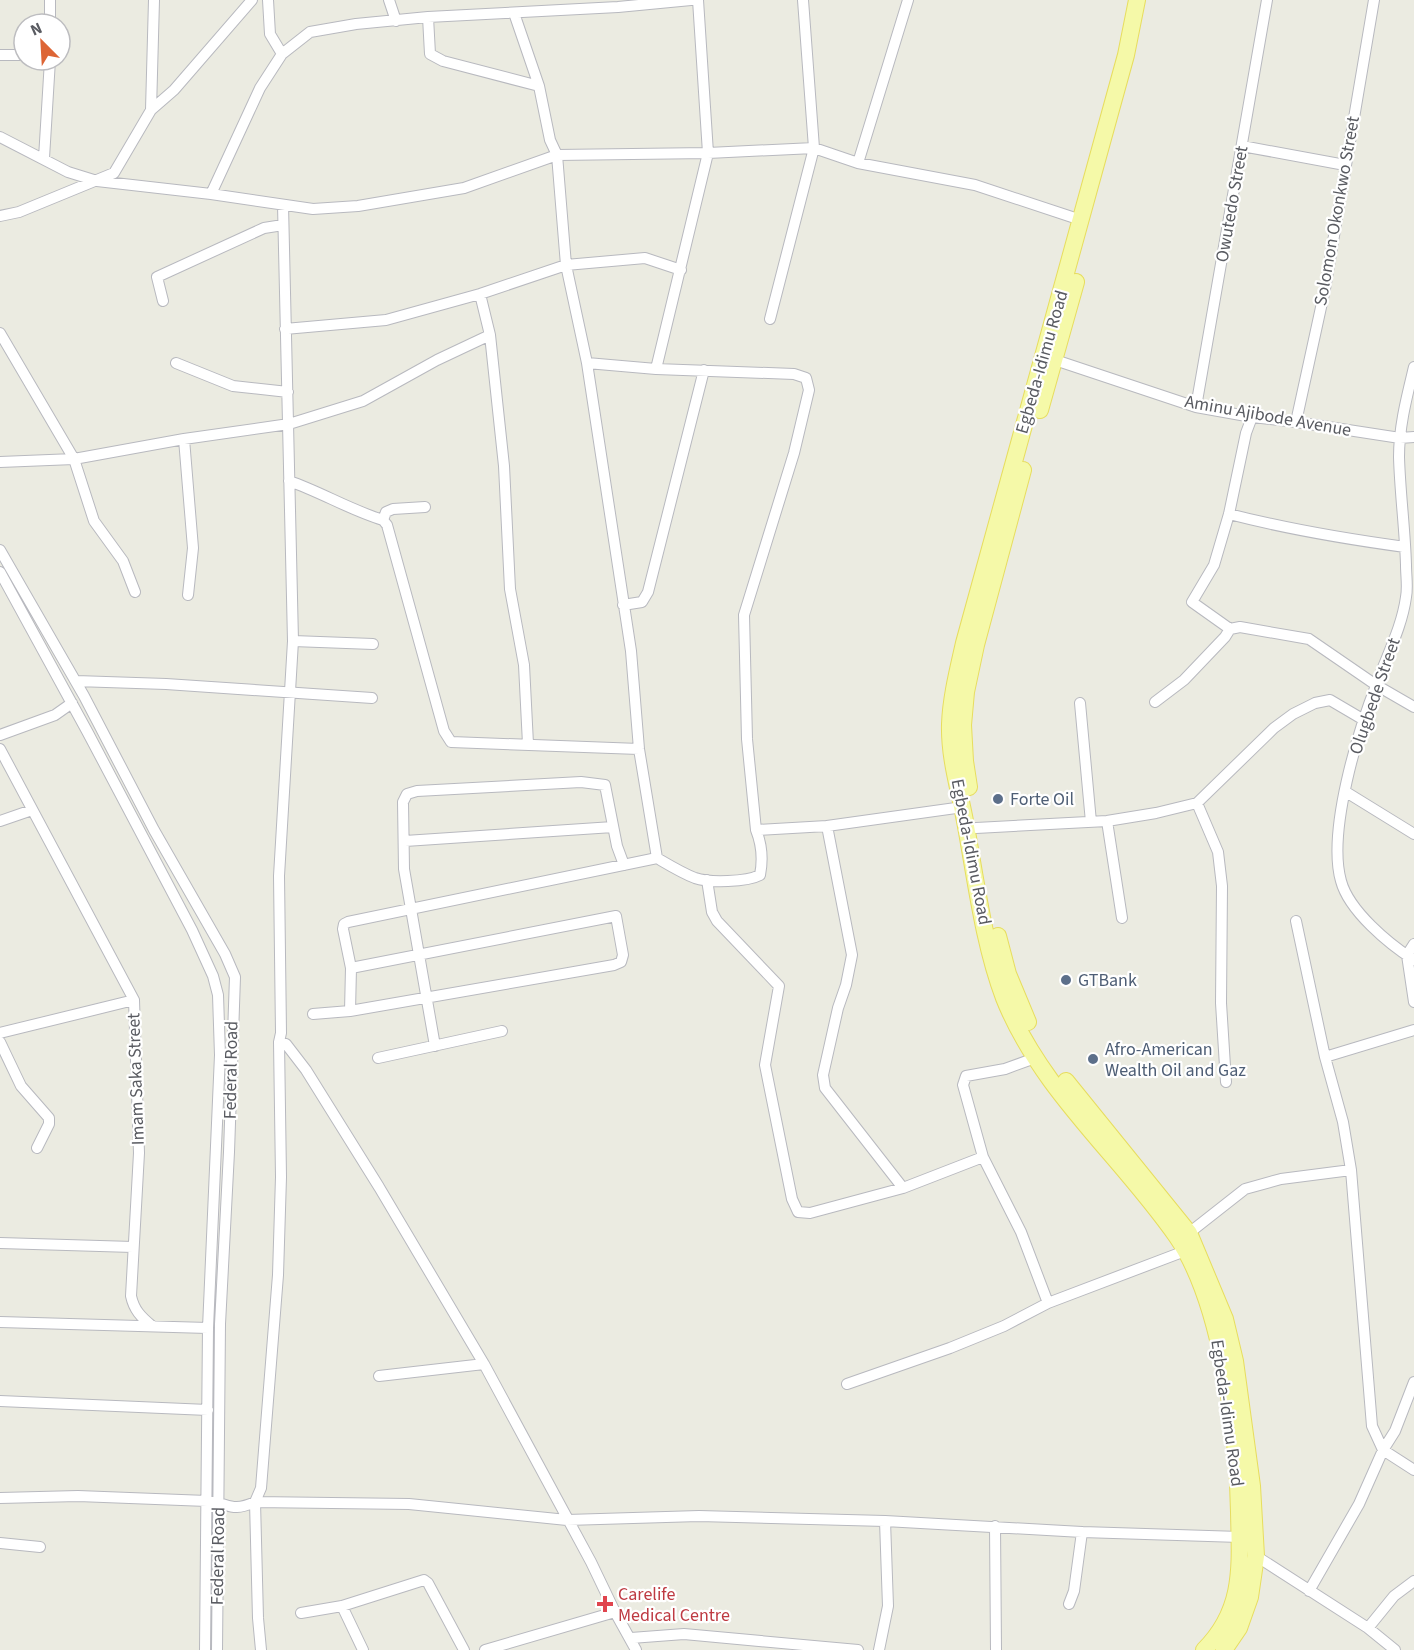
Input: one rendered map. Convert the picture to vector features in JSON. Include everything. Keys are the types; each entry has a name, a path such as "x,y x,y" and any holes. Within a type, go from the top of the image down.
{"main road":[{"name":"Egbeda-Idimu Road","path":"1137,0 1126,55 1082,220 954,684 950,724 954,763 980,906 993,962 1005,999 1035,1058 1189,1233 1225,1319 1236,1361 1245,1486 1240,1537 1241,1565 1237,1594 1228,1618 1214,1640 1204,1650"},
{"name":"Egbeda-Idimu Road","path":"1148,0 1144,25 1055,360 1030,442 976,645 966,692 963,725 965,760 988,902 1008,974 1027,1021 1049,1061 1185,1251 1204,1291 1222,1356 1256,1556 1250,1597 1239,1628 1224,1650"}],"street":[{"path":"151,110 154,0"},
{"path":"0,216 18,212 114,172 151,110 174,90 252,0"},
{"path":"268,0 270,34 282,54"},
{"path":"389,0 396,21"},
{"path":"211,194 260,88 282,54 310,32 356,24 428,17 691,0"},
{"path":"657,369 708,153 698,0"},
{"path":"770,319 814,148 803,0"},
{"path":"858,163 908,0"},
{"name":"Owutedo Street","path":"1196,407 1267,0"},
{"name":"Solomon Okonkwo Street","path":"1296,422 1325,289 1374,0"},
{"path":"514,13 539,86 550,140 557,155 566,266 587,363 631,651 639,749 657,858"},
{"path":"428,17 430,54 443,61 539,86"},
{"path":"44,158 49,72"},
{"path":"0,137 68,172 97,181 313,208 358,206 464,188 557,155 708,153 814,148 858,163 975,185 1082,220"},
{"path":"1242,146 1345,165"},
{"path":"261,1650 255,1502 261,1488 278,1275 281,1177 279,876 293,641 283,205"},
{"path":"163,301 157,277 264,228 283,225"},
{"path":"285,329 386,320 480,294 566,266 645,258 681,270"},
{"path":"480,294 490,335 504,466 510,589 524,665 528,744"},
{"path":"0,333 74,459 94,521 123,561 135,592"},
{"path":"0,462 74,459 289,424 363,400 437,360 490,335"},
{"name":"Aminu Ajibode Avenue","path":"1055,360 1196,407 1400,438 1414,437"},
{"path":"176,363 233,386 288,392"},
{"path":"350,1011 351,968 344,924 657,858 696,878 707,880 752,879 760,875 761,842 756,831 747,739 744,615 794,453 809,390 806,378 794,374 657,369 587,363"},
{"name":"Olugbede Street","path":"1410,957 1372,928 1351,902 1341,883 1336,855 1339,820 1364,720 1410,596 1399,457 1405,406 1414,367"},
{"path":"623,605 642,602 648,592 704,370"},
{"path":"1252,417 1246,432 1229,514 1214,565 1192,602 1230,628 1240,627 1309,639 1376,685 1414,707"},
{"path":"184,440 193,548 188,595"},
{"path":"289,481 313,489 346,507 383,520 387,525 444,731 451,742 639,749"},
{"path":"383,520 386,512 393,509 425,507"},
{"path":"1229,514 1359,541 1406,547"},
{"name":"Federal Road","path":"0,550 76,681 225,954 235,977 205,1650"},
{"name":"Federal Road","path":"0,572 192,930 213,976 218,995 220,1055 208,1328 208,1410 217,1650"},
{"path":"1155,702 1184,680 1225,637 1230,628"},
{"path":"293,641 373,644"},
{"path":"76,681 166,684 372,698"},
{"path":"976,828 1107,821 1197,803 1274,728 1293,714 1315,703 1330,700 1364,720"},
{"path":"0,735 55,715 72,703"},
{"path":"1080,703 1091,822"},
{"name":"Imam Saka Street","path":"0,749 134,1000 139,1153 131,1296 133,1306 140,1317 152,1326"},
{"path":"435,1046 404,869 403,802 407,794 417,791 592,782 605,785 616,846 624,865"},
{"path":"1346,792 1414,834"},
{"path":"1197,803 1218,852 1222,886 1221,1003 1226,1082"},
{"path":"756,831 827,826 963,807"},
{"path":"0,821 32,810"},
{"path":"1107,821 1122,918"},
{"path":"827,826 852,956 823,1076 825,1088 903,1188"},
{"path":"405,841 613,827"},
{"path":"159,868 172,860"},
{"path":"707,880 712,912 717,921 779,986 765,1065 792,1199 798,1212 810,1213 903,1188 983,1157"},
{"path":"314,1014 350,1011 614,965 621,962 623,955 616,916 351,968"},
{"path":"1296,921 1325,1057 1343,1122 1351,1170 1367,1392 1372,1426 1383,1450 1414,1470"},
{"path":"1414,944 1410,957 1414,1002"},
{"path":"0,1033 134,1000"},
{"path":"1325,1057 1414,1030"},
{"path":"378,1058 502,1031"},
{"path":"0,1042 21,1086 49,1118 49,1124 37,1148"},
{"path":"279,1042 291,1049 306,1070 379,1187 484,1364 636,1650"},
{"path":"1035,1058 1005,1069 966,1076 963,1080 983,1157 1021,1232 1048,1303"},
{"path":"1189,1233 1245,1189 1281,1179 1351,1170"},
{"path":"0,1244 133,1247"},
{"path":"847,1384 950,1348 1004,1326 1048,1303 1185,1251"},
{"path":"0,1322 208,1328"},
{"path":"379,1376 484,1364"},
{"path":"1309,1591 1359,1504 1383,1450 1395,1431 1414,1382"},
{"path":"0,1401 208,1410"},
{"path":"0,1497 78,1496 213,1501 231,1508 255,1502 409,1504 567,1520 699,1516 885,1521 1082,1532 1240,1537"},
{"path":"879,1650 888,1606 885,1521"},
{"path":"995,1526 996,1650"},
{"path":"1069,1604 1074,1591 1082,1532"},
{"path":"0,1543 40,1547"},
{"path":"1256,1556 1368,1628 1395,1650"},
{"path":"301,1613 342,1606 424,1580 428,1583 464,1650"},
{"path":"1368,1628 1394,1596 1414,1581"},
{"path":"342,1606 363,1650"},
{"path":"484,1650 615,1612"},
{"path":"631,1638 677,1634 767,1645 858,1650"}],"place":[{"name":"Forte Oil","path":"998,799"},
{"name":"GTBank","path":"1066,980"},
{"name":"Afro-American Wealth Oil and Gaz","path":"1093,1059"},
{"name":"Carelife Medical Centre","path":"605,1604"}]}
